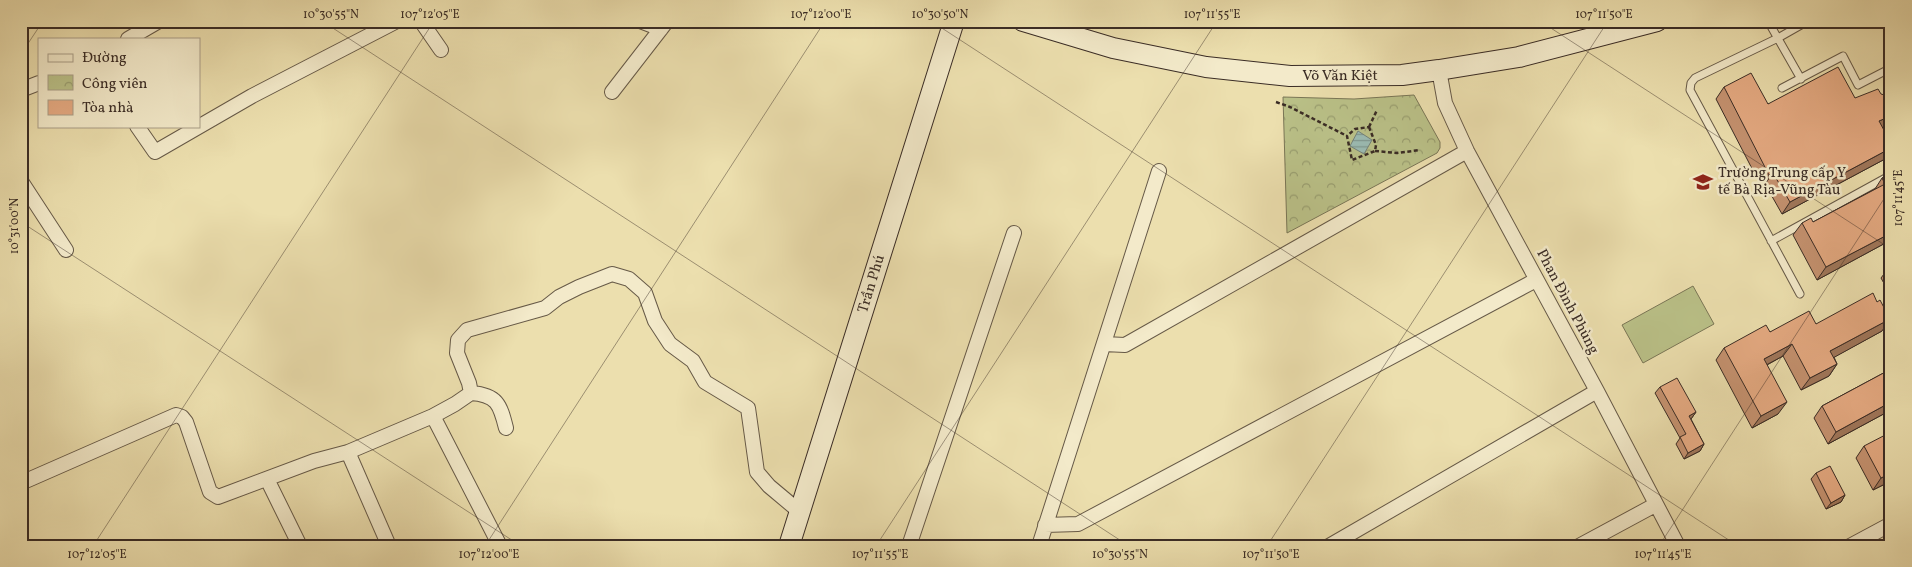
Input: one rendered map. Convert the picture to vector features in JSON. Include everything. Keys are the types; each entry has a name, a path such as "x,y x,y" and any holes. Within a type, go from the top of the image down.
{"street":[{"path":"130,38 159,21"},
{"path":"200,126 252,96 397,21"},
{"path":"421,21 440,50"},
{"path":"612,92 664,25 640,21"},
{"name":"Trần Phú","path":"790,545 954,21"},
{"name":"Võ Văn Kiệt","path":"1023,21 1113,48 1206,67 1290,76 1402,75 1439,70 1519,57 1658,21"},
{"name":"Phan Đình Phùng","path":"1439,70 1445,103 1467,151 1597,391 1678,546"},
{"path":"21,90 38,83"},
{"path":"138,128 155,152 197,128"},
{"path":"1104,344 1125,345 1467,151"},
{"path":"1038,546 1159,171"},
{"path":"21,181 66,250"},
{"path":"909,546 1014,233"},
{"path":"471,393 457,354 458,340 467,330 545,308 559,297 612,274 629,279 645,293 656,321 670,344 693,361 705,382 748,408 757,472 769,486 800,512"},
{"path":"1045,525 1078,524 1536,280"},
{"path":"1328,546 1597,391"},
{"path":"21,483 176,415 182,417 186,422 210,492 218,497 314,461 348,452 433,416 471,393 483,394 491,397 496,402 500,407 506,428"},
{"path":"433,416 500,546"},
{"path":"348,452 389,546"},
{"path":"267,480 300,546"},
{"path":"1580,546 1655,505"},
{"path":"1850,546 1891,524"}],"lane":[{"path":"1768,21 1801,79"},
{"path":"1800,294 1690,90 1691,83 1695,78 1778,38 1808,21"},
{"path":"1782,88 1843,56 1858,85 1891,68"},
{"path":"1771,241 1891,175"}],"path":[{"path":"1276,102 1290,107 1347,136"},
{"path":"1375,151 1376,145 1369,127 1378,110"},
{"path":"1347,136 1355,129 1369,127"},
{"path":"1347,136 1352,160 1375,151 1397,153 1420,150"}],"green space":[{"path":"1414,95 1440,142 1440,148 1437,153 1287,233 1283,97 1354,99"},
{"path":"1693,286 1714,324 1643,363 1622,325"}],"water":[{"path":"1358,131 1372,140 1364,154 1350,146"}],"building":[{"path":"1838,67 1855,98 1878,89 1881,94 1891,97 1891,116 1879,121 1891,143 1891,148 1790,202 1773,173 1769,175 1724,87 1751,73 1768,104"},
{"path":"1891,174 1891,233 1826,267 1802,223 1811,218 1813,222 1885,184 1882,178"},
{"path":"1873,293 1877,302 1880,300 1890,319 1830,351 1837,364 1810,378 1792,344 1764,359 1787,402 1761,416 1724,348 1766,325 1770,332 1809,311 1816,324"},
{"path":"1891,369 1891,402 1836,432 1822,406"},
{"path":"1677,378 1696,412 1689,416 1704,444 1688,453 1680,437 1686,434 1660,387"},
{"path":"1891,432 1891,473 1881,478 1864,446"},
{"path":"1830,466 1845,495 1831,503 1816,473"}],"place":[{"name":"Trường Trung cấp Y tế Bà Rịa-Vũng Tàu","path":"1703,182"}]}
